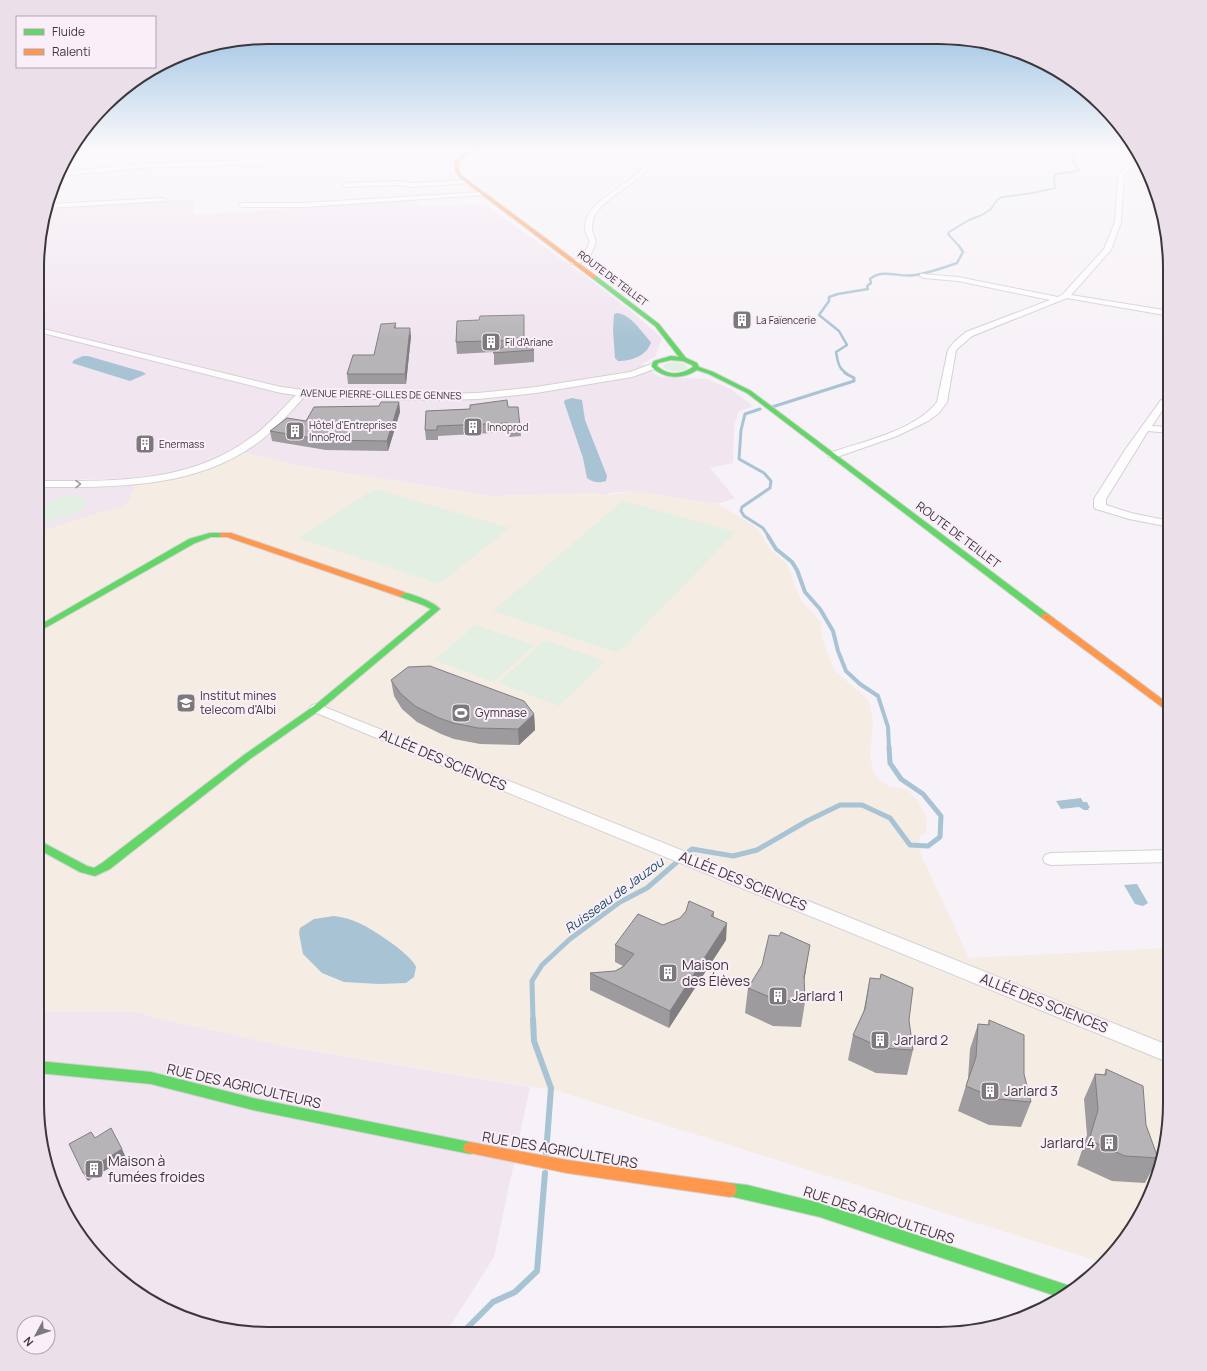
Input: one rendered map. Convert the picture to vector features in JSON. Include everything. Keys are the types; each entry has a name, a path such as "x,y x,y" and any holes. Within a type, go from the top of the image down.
{"main road":[{"name":"ROUTE DE TEILLET","path":"506,212 657,325 684,359 695,364 696,368 749,392 1163,705"},
{"path":"665,359 670,353 671,341"},
{"path":"664,373 655,369 654,366 656,362 665,359 684,359"},
{"path":"684,374 696,368"},
{"name":"ROUTE DE TEILLET","path":"664,373 705,376 729,382"},
{"path":"44,627 192,541 210,535 228,535 426,603 436,609 317,708 258,749 106,866 95,872 84,869 44,847"},
{"name":"RUE DES AGRICULTEURS","path":"44,1067 151,1078 253,1104 518,1158 635,1177 747,1192 800,1204 1062,1290"}],"street":[{"path":"574,262 585,259 593,242 588,233 587,227 594,212"},
{"path":"833,455 904,429 935,413 940,408 942,402 952,350 957,344 969,334 1062,297 1108,250 1118,222 1119,212"},
{"path":"924,276 958,279 1163,313"},
{"name":"AVENUE PIERRE-GILLES DE GENNES","path":"44,331 246,382 303,393 440,397 478,396 530,391 632,374 664,373"},
{"name":"AVENUE PIERRE-GILLES DE GENNES","path":"632,374 654,366"},
{"path":"44,484 128,483 157,480 191,472 232,456 256,440 303,393"},
{"path":"1163,403 1100,500 1100,507 1129,516 1163,523"},
{"path":"1146,428 1163,429"},
{"name":"ALLÉE DES SCIENCES","path":"317,708 351,720 497,783 666,850 1163,1052"},
{"path":"1051,859 1163,856"}],"shaded area":[{"path":"51,212 193,212 193,215 237,212 495,212 584,275 632,312 662,338 655,357 642,364 659,377 707,379 731,389 753,406 738,412 734,427 733,463 710,468 735,498 718,504 631,491 610,493 603,496 598,493 491,496 296,465 233,450 213,460 188,469 158,475 130,478 65,480 136,484 128,504 44,530 44,253 48,224"},
{"path":"672,362 683,363 688,368 682,371 676,371 663,367 665,364"},
{"path":"246,453 296,465 491,496 598,493 603,496 631,491 718,504 753,525 761,533 770,549 787,564 798,594 803,603 821,623 822,639 835,671 864,696 870,704 873,720 870,757 874,773 888,786 908,790 919,803 927,818 926,832 919,837 921,855 969,958 1163,948 1163,1118 1159,1147 1151,1175 1140,1202 1125,1228 1107,1251 1097,1261 558,1091 289,1047 152,1017 138,1012 44,1012 44,530 128,504 136,484 154,482 202,471"},
{"path":"375,489 510,528 439,584 298,538"},
{"path":"74,495 80,496 87,502 84,507 72,515 44,523 45,505 49,501 60,497"},
{"path":"623,501 736,532 618,653 493,611"},
{"path":"476,625 535,645 494,682 434,660"},
{"path":"545,640 605,661 559,706 498,683"},
{"path":"44,1012 138,1012 152,1017 289,1047 530,1087 494,1257 449,1327 253,1327 224,1323 196,1315 156,1297 132,1281 100,1251 82,1228 61,1189 48,1147 44,1118"}],"water":[{"path":"614,314 622,314 632,320 651,342 646,351 638,357 623,361 618,361 615,358 613,330"},
{"path":"83,356 88,356 146,374 130,381 72,363 74,360"},
{"path":"572,398 582,400 585,420 607,476 606,481 596,482 587,478 583,458 564,402 565,400"},
{"path":"1081,798 1083,802 1087,802 1090,808 1088,808 1089,810 1084,810 1079,807 1061,809 1056,801"},
{"path":"1137,884 1148,903 1143,906 1135,904 1124,885"},
{"path":"334,916 360,923 376,932 401,950 408,956 416,967 414,977 406,983 379,984 344,982 322,973 303,954 299,933 300,928 314,919"}],"building":[{"path":"524,315 524,339 534,350 493,353 514,340 456,342 457,321 479,320 480,316"},
{"path":"396,323 394,328 410,328 405,374 347,374 353,355 374,355 381,324"},
{"path":"507,400 508,407 518,407 520,426 509,427 508,423 437,426 437,430 425,430 426,411 470,409 470,405"},
{"path":"381,402 399,402 387,441 325,440 270,431 287,418 306,421 314,407 379,406"},
{"path":"430,666 524,701 534,714 518,729 478,728 453,723 439,718 415,706 400,693 391,680 408,667"},
{"name":"Maison des Élèves","path":"689,901 714,912 711,916 727,923 670,1011 590,973 615,971 623,967 634,954 615,945 638,914 663,925 680,918 686,911"},
{"path":"781,932 810,945 804,977 805,1002 777,1000 748,988 762,965 769,935 779,936"},
{"path":"881,974 913,988 909,1020 913,1050 882,1048 853,1035 865,1009 870,978 880,979"},
{"path":"989,1020 1024,1035 1024,1074 1031,1102 997,1099 966,1086 976,1057 978,1024 989,1025"},
{"path":"1106,1069 1143,1086 1146,1125 1157,1155 1156,1158 1125,1156 1089,1140 1098,1110 1095,1074 1106,1075"},
{"name":"Maison à fumées froides","path":"111,1128 122,1149 83,1173 69,1144 91,1132 95,1138"}],"waterway":[{"name":"Ruisseau de Jauzou","path":"960,247 948,234 949,232 987,212"},
{"name":"Ruisseau de Jauzou","path":"847,374 840,367 836,352 847,345 839,331 819,315 829,301 829,297 868,289 867,286 871,283 870,279 880,274 909,276 931,272 957,263 963,252 959,246"},
{"name":"Ruisseau de Jauzou","path":"772,407 854,381 854,378 845,373"},
{"name":"Ruisseau de Jauzou","path":"760,409 745,414 741,430 739,459 764,473 771,481 770,488 742,507 741,511 744,516 763,528 769,537"},
{"name":"Ruisseau de Jauzou","path":"768,536 776,549 792,562 797,570 805,592 820,609 833,631 838,651 846,671 860,684 878,696 888,727 889,748"},
{"name":"Ruisseau de Jauzou","path":"533,1020 532,981 542,965 570,939 620,902 647,888 692,849 733,856 757,850 807,821 840,805 862,805 890,818 910,845 928,846 940,837 941,816 923,794 901,779 890,763 889,747"},
{"name":"Ruisseau de Jauzou","path":"533,1019 534,1041 551,1088 546,1154"},
{"name":"Ruisseau de Jauzou","path":"468,1327 493,1302 515,1292 537,1271 545,1173"}],"traffic: fast":[{"path":"594,277 657,325 684,359"},
{"path":"671,358 684,359 695,364 696,368 686,374 669,375 663,373 654,366 656,362 671,358"},
{"path":"696,368 711,373 749,392 1045,616"},
{"path":"44,627 192,541 210,535 223,535"},
{"path":"44,847 84,869 95,872 106,866 247,757 317,708 436,609 426,603 401,594"},
{"path":"44,1068 151,1078 253,1104 470,1148"},
{"path":"730,1190 747,1192 820,1210 1062,1290"}],"traffic: slow":[{"path":"508,212 594,277"},
{"path":"223,535 228,535 401,594"},
{"path":"1045,616 1163,705"},
{"path":"470,1148 567,1166 730,1190"}],"place":[{"name":"La Faïencerie","path":"742,320"},
{"name":"Fil d'Ariane","path":"491,342"},
{"name":"Innoprod","path":"473,427"},
{"name":"Hôtel d'Entreprises InnoProd","path":"295,431"},
{"name":"Enermass","path":"145,444"},
{"name":"Institut mines telecom d'Albi","path":"186,703"},
{"name":"Gymnase","path":"461,713"},
{"name":"Maison des Élèves","path":"668,973"},
{"name":"Jarlard 1","path":"778,996"},
{"name":"Jarlard 2","path":"880,1040"},
{"name":"Jarlard 3","path":"990,1091"},
{"name":"Jarlard 4","path":"1109,1143"},
{"name":"Maison à fumées froides","path":"94,1169"}]}
